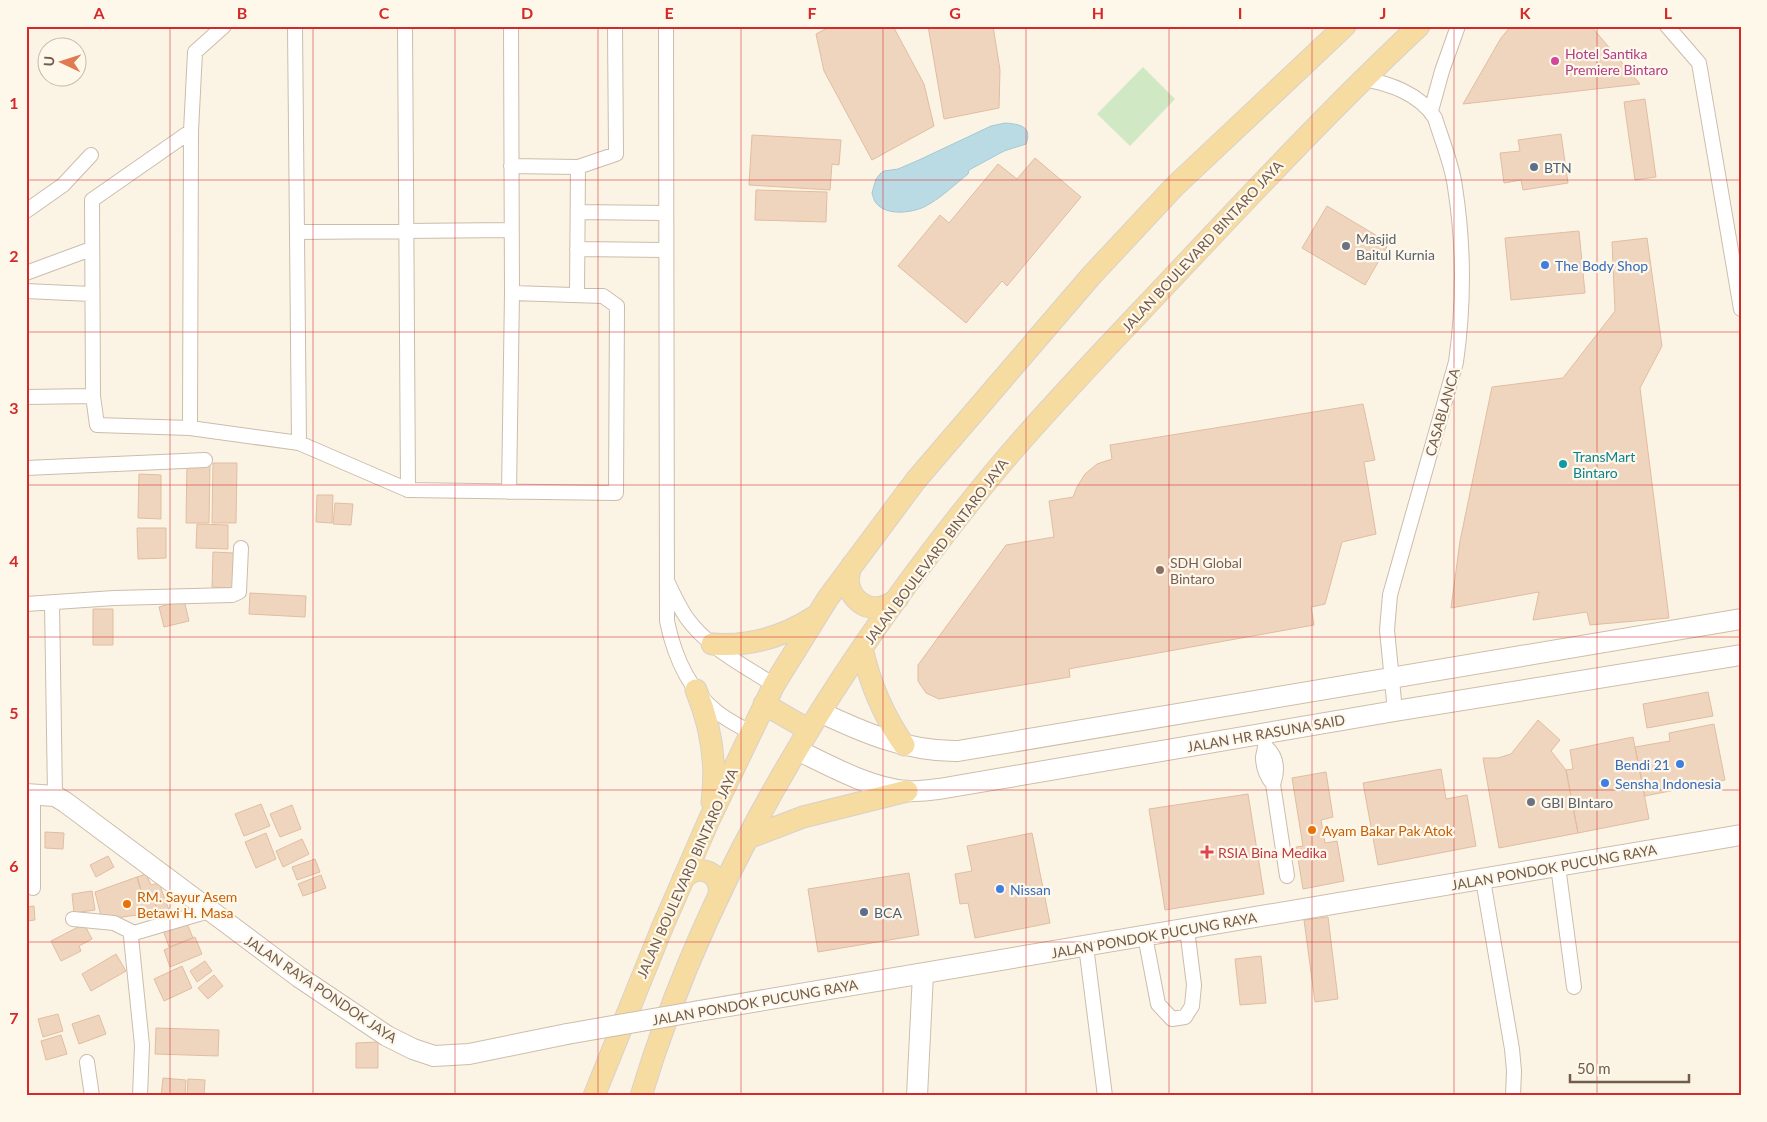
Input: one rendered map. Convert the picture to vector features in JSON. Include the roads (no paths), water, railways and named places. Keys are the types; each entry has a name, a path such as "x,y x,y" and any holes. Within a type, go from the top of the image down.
{"main road":[{"name":"JALAN BOULEVARD BINTARO JAYA","path":"594,1096 644,970 683,879 750,732 774,685 816,616 852,564 916,480 1092,276 1175,186 1344,26"},
{"name":"JALAN BOULEVARD BINTARO JAYA","path":"641,1096 671,1006 719,895 748,838 820,712 898,598 958,518 1032,430 1238,207 1363,79 1419,26"},
{"path":"852,564 848,576 850,590 863,604 868,607 882,608 894,603 898,598"},
{"path":"712,644 746,644 768,639 791,631 816,616"},
{"path":"862,648 876,697 904,745"},
{"path":"696,690 709,730 714,762 714,782 709,820"},
{"path":"764,704 809,730"},
{"path":"748,838 803,817 907,791"},
{"path":"683,879 697,870 708,872 716,879 720,889 719,895"}],"street":[{"path":"190,428 191,131 195,52 224,26"},
{"path":"294,26 298,232 299,443"},
{"path":"405,26 408,490"},
{"path":"508,492 512,293 511,26"},
{"path":"511,166 578,167 616,154 615,26"},
{"path":"666,26 667,622 681,665 696,690 716,711 750,732"},
{"path":"1363,79 1393,86 1418,100 1431,111 1442,71 1458,26"},
{"path":"1667,26 1699,63 1741,309"},
{"name":"CASABLANCA","path":"1395,711 1387,630 1390,595 1456,362 1462,322 1461,237 1455,186 1435,118 1431,111"},
{"path":"191,131 92,200 92,396 97,425 190,428 299,443 408,490 616,493 616,306 604,296 512,293"},
{"path":"26,211 63,184 91,155"},
{"path":"577,294 578,167"},
{"path":"578,212 665,213"},
{"path":"298,232 512,230"},
{"path":"26,273 91,249"},
{"path":"577,249 665,250"},
{"path":"26,291 91,294"},
{"path":"26,397 92,396"},
{"path":"26,468 205,460"},
{"path":"26,604 114,598 232,595 239,592 241,548"},
{"path":"666,580 686,617 704,638 774,685"},
{"path":"52,603 55,796"},
{"path":"820,712 853,727 904,745 929,750 958,751 1741,619"},
{"name":"JALAN HR RASUNA SAID","path":"797,750 830,766 891,789 907,791 956,787 1116,759 1265,741 1395,711 1741,655"},
{"path":"1110,726 1116,759"},
{"path":"1265,741 1263,757 1267,776 1273,784 1286,876"},
{"path":"30,793 33,888"},
{"name":"JALAN RAYA PONDOK JAYA","path":"30,793 55,796 299,977 387,1036 412,1049 434,1056 470,1054 568,1034"},
{"name":"JALAN PONDOK PUCUNG RAYA","path":"568,1034 1741,835"},
{"path":"1558,866 1574,987"},
{"path":"1483,880 1513,1055 1513,1096"},
{"path":"140,1096 141,1025 130,937 134,933 209,911"},
{"path":"73,919 114,923 134,933"},
{"path":"1145,936 1158,1004 1172,1019 1185,1017 1192,1006 1194,985 1187,929"},
{"path":"1086,946 1105,1096"},
{"path":"917,1096 922,974"},
{"path":"87,1062 92,1096"}],"water":[{"path":"1005,123 1020,125 1026,130 1028,138 1026,144 1004,151 969,170 968,174 930,204 906,212 892,212 880,207 875,202 872,193 876,179 884,171 898,169 991,126"}],"place":[{"name":"Hotel Santika Premiere Bintaro","path":"1555,61"},
{"name":"BTN","path":"1534,167"},
{"name":"Masjid Baitul Kurnia","path":"1346,246"},
{"name":"The Body Shop","path":"1545,265"},
{"name":"TransMart Bintaro","path":"1563,464"},
{"name":"SDH Global Bintaro","path":"1160,570"},
{"name":"Bendi 21","path":"1680,764"},
{"name":"Sensha Indonesia","path":"1605,783"},
{"name":"GBI BIntaro","path":"1531,802"},
{"name":"Ayam Bakar Pak Atok","path":"1312,830"},
{"name":"RSIA Bina Medika","path":"1207,852"},
{"name":"Nissan","path":"1000,889"},
{"name":"RM. Sayur Asem Betawi H. Masa","path":"127,904"},
{"name":"BCA","path":"864,912"}]}
